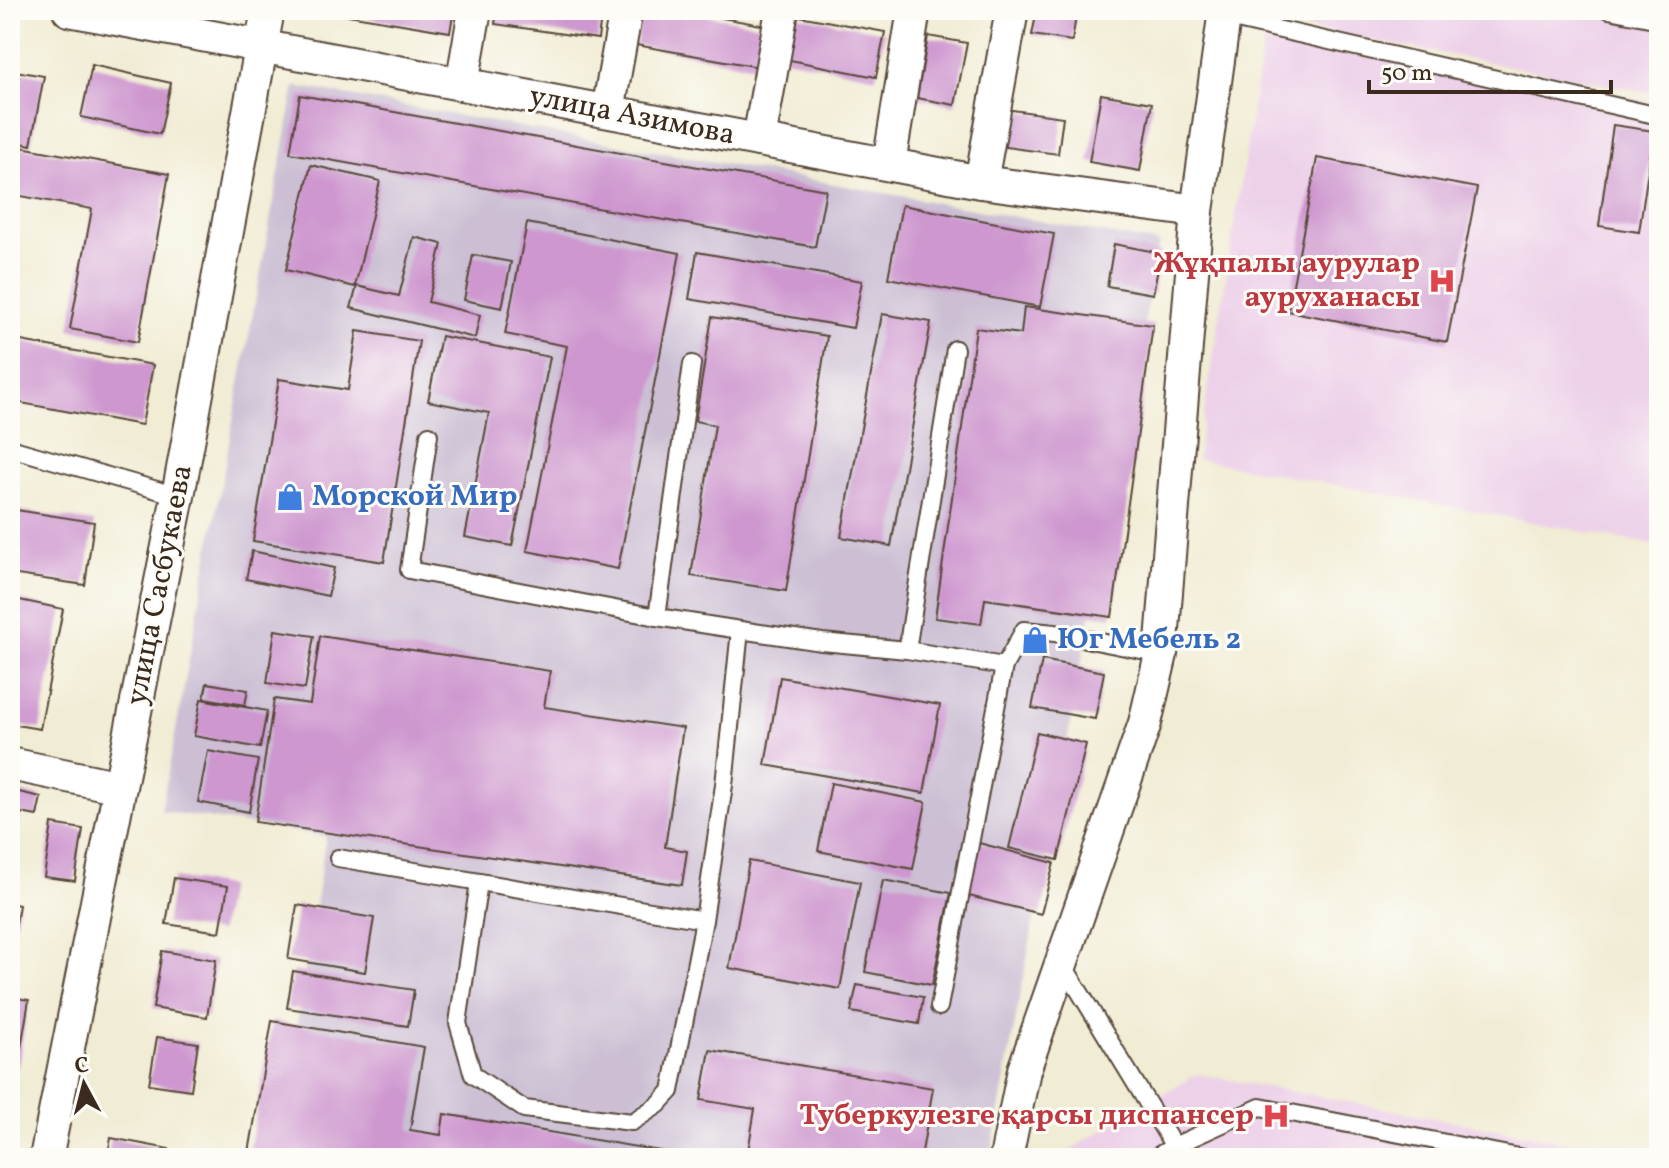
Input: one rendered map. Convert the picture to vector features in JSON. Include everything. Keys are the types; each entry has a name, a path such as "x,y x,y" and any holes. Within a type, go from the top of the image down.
{"street":[{"name":"улица Азимова","path":"69,10 981,182 1197,211"},
{"name":"улица Сасбукаева","path":"46,1158 178,496 268,10"},
{"path":"462,84 475,10"},
{"path":"608,111 626,10"},
{"path":"759,140 782,10"},
{"path":"889,164 914,10"},
{"path":"981,182 1012,10"},
{"path":"1006,1158 1024,1070 1145,723 1161,654 1197,211 1225,14"},
{"path":"10,764 120,787"}],"lane":[{"path":"1609,10 1659,20"},
{"path":"1225,14 1659,116"},
{"path":"907,650 955,349"},
{"path":"657,617 692,364"},
{"path":"429,435 409,570 657,617 1004,666"},
{"path":"10,448 178,496"},
{"path":"479,882 458,1023 473,1075 524,1109 632,1122 658,1105 671,1091 704,920 724,785 740,630"},
{"path":"939,1007 1004,666 1024,630 1161,654"},
{"path":"338,858 704,920"},
{"path":"1061,962 1177,1152"},
{"path":"1154,1158 1177,1152 1260,1107 1524,1158"},
{"path":"1445,1158 1464,1146"}],"shaded area":[{"path":"1270,10 1659,10 1659,94 1268,21"},
{"name":"Жұқпалы аурулар ауруханасы","path":"1265,30 1659,103 1659,546 1197,459"},
{"path":"295,86 1159,243 990,1158 276,1158 326,836 161,811"},
{"name":"Туберкулезге қарсы диспансер","path":"1197,1074 1652,1158 1056,1158"}],"building":[{"path":"330,10 454,10 450,32"},
{"path":"497,10 602,10 598,39 495,24"},
{"path":"642,10 678,10 767,26 759,67 636,45"},
{"path":"1037,10 1077,10 1072,41 1032,35"},
{"path":"794,15 885,32 876,77 785,59"},
{"path":"928,36 967,43 955,105 917,98"},
{"path":"92,65 171,83 160,134 81,117"},
{"path":"10,70 44,76 31,145 10,141"},
{"path":"1101,94 1152,103 1140,171 1089,162"},
{"path":"300,95 826,190 815,247 290,153"},
{"path":"997,108 1063,117 1058,154 991,145"},
{"path":"1613,125 1654,131 1639,232 1599,226"},
{"path":"10,145 169,174 138,342 70,329 92,209 10,194"},
{"path":"1317,158 1477,188 1447,342 1288,311"},
{"path":"311,165 380,181 355,287 286,270"},
{"path":"902,205 1054,234 1040,307 888,278"},
{"path":"527,223 680,253 618,569 527,551 567,346 505,334"},
{"path":"414,237 442,244 428,302 480,315 475,338 351,308 357,286 399,296"},
{"path":"1114,244 1161,253 1153,294 1107,286"},
{"path":"697,252 862,281 853,328 689,299"},
{"path":"473,255 511,262 502,308 464,300"},
{"path":"1024,307 1153,325 1112,617 985,599 981,624 935,618 976,328 1021,334"},
{"path":"882,314 931,322 891,546 841,537"},
{"path":"712,317 827,336 786,591 691,576 715,425 695,421"},
{"path":"357,331 419,341 384,562 253,541 279,379 348,390"},
{"path":"441,336 550,357 512,546 465,537 489,413 428,401"},
{"path":"10,339 153,365 142,425 10,401"},
{"path":"10,509 94,522 85,585 10,574"},
{"path":"252,551 334,568 328,596 246,579"},
{"path":"10,598 63,609 40,729 10,724"},
{"path":"275,630 314,636 305,689 267,683"},
{"path":"320,636 550,671 544,707 683,728 665,847 687,851 682,885 255,822 274,699 310,704"},
{"path":"1042,660 1104,672 1095,719 1032,708"},
{"path":"780,677 940,705 924,793 765,765"},
{"path":"207,683 248,690 245,705 204,698"},
{"path":"201,699 267,711 260,748 194,736"},
{"path":"1037,732 1086,744 1058,860 1009,848"},
{"path":"208,751 258,760 249,812 198,802"},
{"path":"831,783 926,802 913,869 818,851"},
{"path":"10,790 41,797 37,816 21,813 11,860"},
{"path":"52,824 83,829 75,881 44,877"},
{"path":"979,843 1054,863 1041,914 965,895"},
{"path":"749,861 860,882 840,989 729,968"},
{"path":"174,878 228,886 220,932 166,924"},
{"path":"883,880 951,893 932,985 865,972"},
{"path":"10,903 19,905 12,949 10,949"},
{"path":"297,905 374,918 365,972 288,959"},
{"path":"162,951 216,960 207,1017 153,1008"},
{"path":"293,971 414,990 408,1026 287,1008"},
{"path":"857,985 923,997 919,1024 851,1012"},
{"path":"10,997 29,1000 18,1066 10,1065"},
{"path":"272,1021 424,1047 410,1130 441,1135 444,1114 684,1155 684,1158 248,1158"},
{"path":"157,1037 198,1043 191,1090 149,1084"},
{"path":"710,1050 933,1088 921,1158 747,1158 755,1109 701,1100"},
{"path":"111,1138 169,1149 168,1158 107,1158"}],"place":[{"name":"Жұқпалы аурулар ауруханасы","path":"1442,281"},
{"name":"Морской Мир","path":"290,497"},
{"name":"Юг Мебель 2","path":"1035,640"},
{"name":"Туберкулезге қарсы диспансер","path":"1276,1116"}]}
